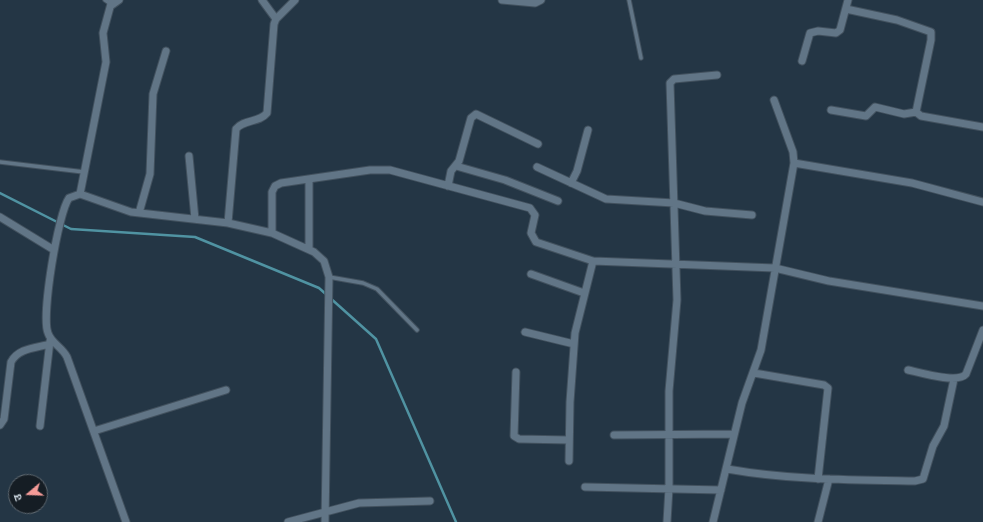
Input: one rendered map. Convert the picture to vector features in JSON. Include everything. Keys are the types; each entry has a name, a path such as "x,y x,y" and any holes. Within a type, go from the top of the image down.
{"street":[{"path":"80,194 106,62 103,33 112,2 119,0"},
{"path":"262,0 276,19"},
{"path":"228,223 235,134 239,126 259,119 267,113 273,30 276,19 295,0"},
{"path":"502,0 535,3 541,0"},
{"path":"802,61 810,33 818,31 833,33 838,32 848,0"},
{"path":"846,9 897,20 931,32 932,40 916,112"},
{"path":"139,213 150,174 153,94 166,51"},
{"path":"667,522 670,435 668,391 676,311 676,264 670,83 674,79 717,75"},
{"path":"713,522 742,403 754,373 765,333 794,163 793,152 774,100"},
{"path":"830,110 866,116 876,107 904,114 916,112 921,116 983,127"},
{"path":"448,186 451,171 459,161 471,118 478,113 538,144"},
{"path":"571,183 577,171 588,130"},
{"path":"189,156 195,219"},
{"path":"794,163 912,183 983,202"},
{"path":"456,166 505,180 558,202"},
{"path":"537,167 606,199 674,203 705,211 752,215"},
{"path":"272,233 273,189 280,183 380,169 400,172 530,208 535,215 531,233 536,242 593,261 775,268 829,281 983,306"},
{"path":"309,179 309,249"},
{"path":"40,426 50,341 47,331 47,306 54,250 62,216 69,198 80,194 139,213 228,223 272,233 309,249 324,261 329,278 325,522"},
{"path":"0,218 54,250"},
{"path":"568,461 570,396 576,326 593,261"},
{"path":"531,274 584,293"},
{"path":"908,370 960,379 966,374 983,330"},
{"path":"525,332 574,344"},
{"path":"0,425 4,419 11,362 20,352 50,341"},
{"path":"50,341 64,351 126,522"},
{"path":"516,372 514,436 519,439 569,440"},
{"path":"754,373 824,385 828,388 818,479"},
{"path":"727,469 760,474 818,479 915,481 923,479 925,477 933,446 944,426 954,379"},
{"path":"94,431 226,390"},
{"path":"614,435 734,434"},
{"path":"818,522 829,479"},
{"path":"586,487 721,490"},
{"path":"288,522 359,503 430,501"}],"lane":[{"path":"105,0 112,2"},
{"path":"629,0 641,58"},
{"path":"0,162 84,172"},
{"path":"329,278 363,283 377,289 417,330"}],"waterway":[{"path":"0,193 71,229 195,237 319,288 376,339 456,522"}]}
